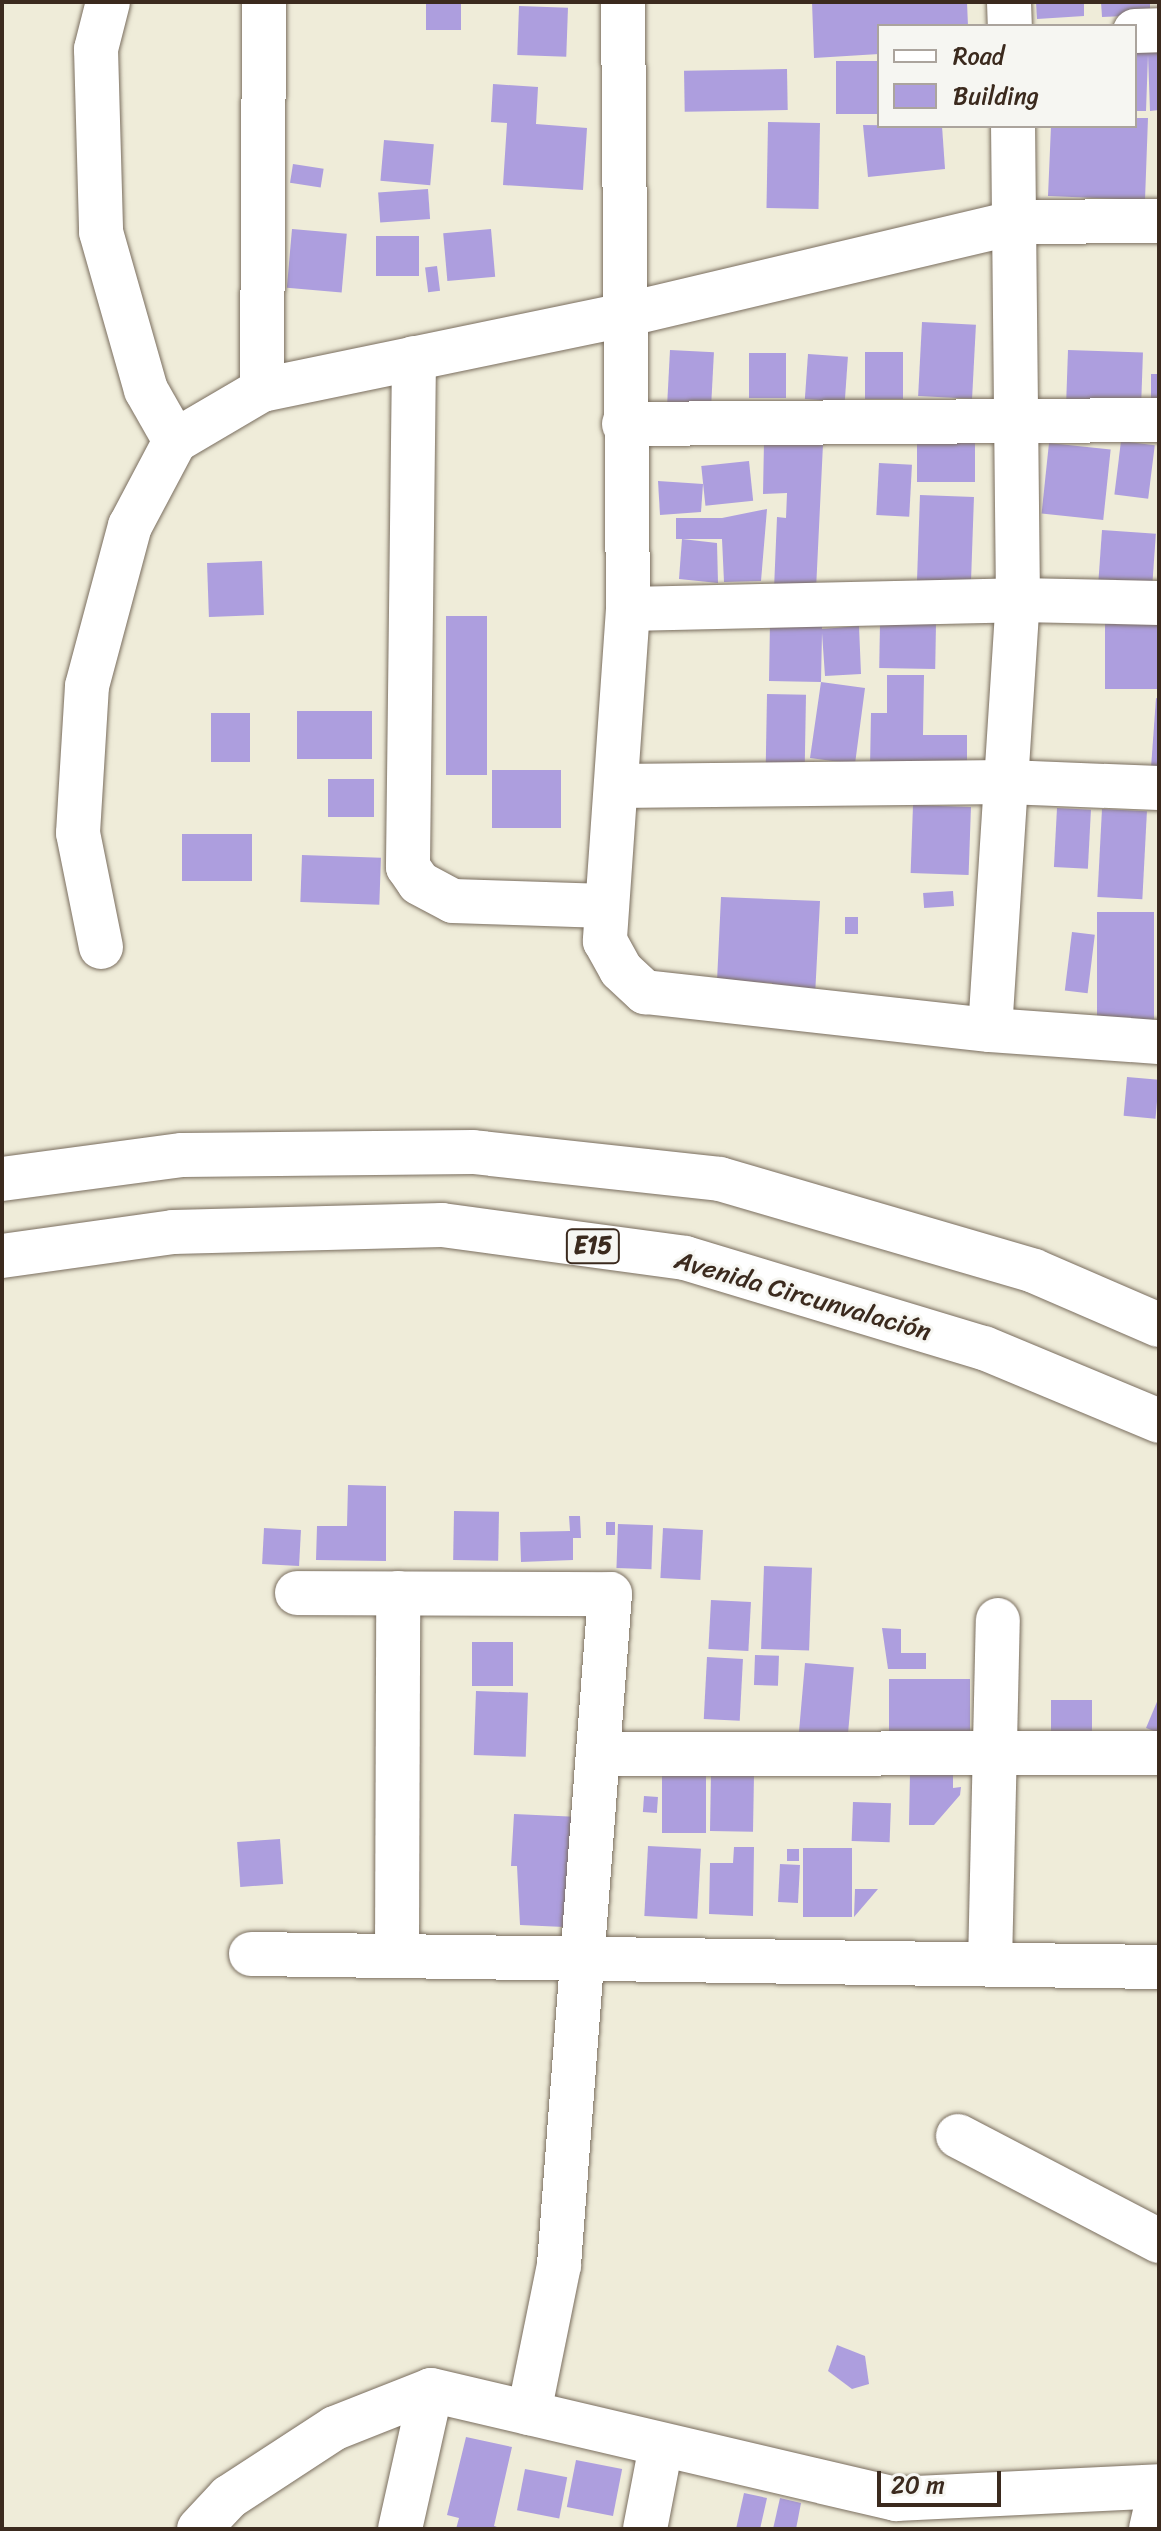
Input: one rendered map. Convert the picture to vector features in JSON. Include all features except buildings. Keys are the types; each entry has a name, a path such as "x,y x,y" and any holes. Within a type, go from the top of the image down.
{"main road":[{"path":"108,2 96,49 101,232 146,390 175,441"},
{"path":"262,390 264,2"},
{"path":"623,2 624,424 628,609 605,941 621,970 645,992 990,1030 1159,1042"},
{"path":"1009,2 1010,24"},
{"path":"1137,31 1159,30"},
{"path":"990,1030 1018,600 1019,419 1013,128"},
{"path":"101,947 78,833 87,686 130,526 175,441 262,390 624,315 1016,222 1159,221"},
{"path":"414,358 408,867 419,883 453,901 606,906"},
{"path":"624,424 1159,420"},
{"path":"628,609 1018,600 1159,603"},
{"path":"616,786 1007,782 1159,788"},
{"path":"2,1179 182,1155 473,1152 720,1179 1034,1271 1159,1325"},
{"name":"Avenida Circunvalación","path":"2,1256 173,1232 442,1225 685,1258 984,1348 1159,1421"},
{"path":"297,1593 610,1594 559,2265 529,2413"},
{"path":"397,1954 398,1593"},
{"path":"990,1964 998,1620"},
{"path":"598,1754 1159,1753"},
{"path":"251,1954 583,1955 1159,1967"},
{"path":"958,2136 1159,2241"},
{"path":"400,2529 431,2390"},
{"path":"199,2529 229,2497 335,2428 431,2390 661,2446 893,2514 1159,2486"},
{"path":"645,2529 661,2446"},
{"path":"1151,2529 1159,2494"}]}
